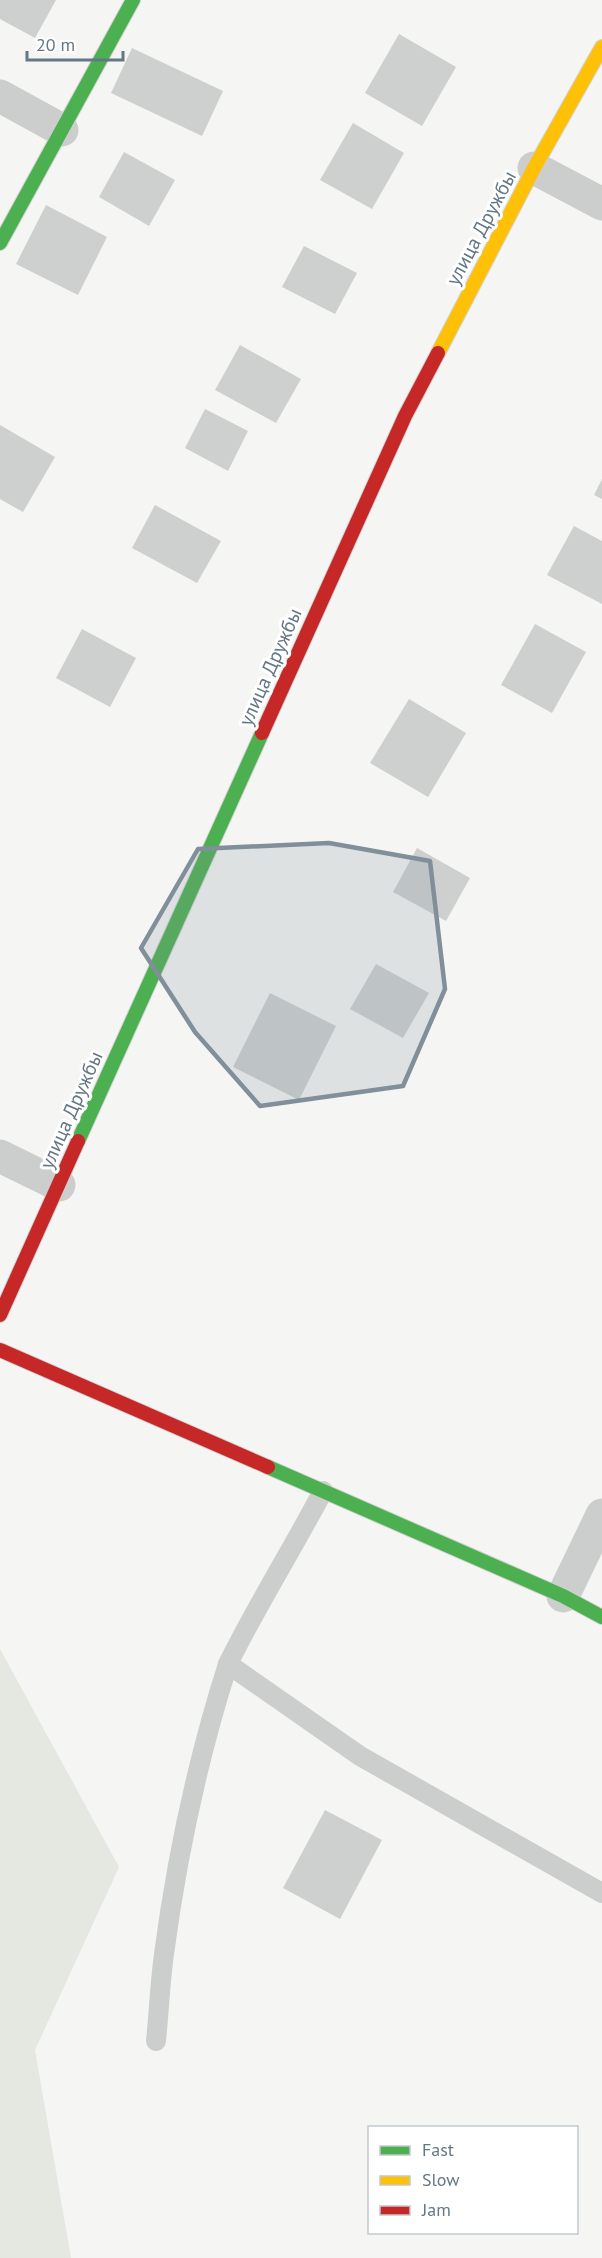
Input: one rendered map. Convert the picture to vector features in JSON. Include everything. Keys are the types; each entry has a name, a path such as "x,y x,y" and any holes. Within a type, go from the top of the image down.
{"street":[{"path":"0,243 134,0"},
{"name":"улица Дружбы","path":"0,1315 405,416 534,168 602,47"},
{"path":"0,96 62,130"},
{"path":"534,168 602,204"},
{"path":"0,1156 58,1185"},
{"path":"0,1350 562,1596 602,1617"},
{"path":"562,1596 602,1515"}],"lane":[{"path":"156,2041 164,1956 180,1858 210,1720 228,1664 257,1605 293,1548 323,1491"},
{"path":"228,1664 360,1756 602,1893"}],"highlighted area":[{"path":"329,843 430,861 445,989 403,1086 260,1106 195,1032 141,948 198,849"}],"shaded area":[{"path":"0,1649 119,1867 35,2050 71,2258 0,2258"}],"building":[{"path":"0,0 56,0 35,38 0,19"},
{"path":"399,34 456,67 422,126 365,93"},
{"path":"132,48 223,91 202,136 111,93"},
{"path":"353,123 404,153 372,209 320,180"},
{"path":"124,152 175,180 149,226 99,197"},
{"path":"46,205 107,237 78,295 16,264"},
{"path":"304,246 357,273 335,314 282,287"},
{"path":"240,345 301,379 276,423 215,390"},
{"path":"205,409 248,431 228,471 185,448"},
{"path":"0,425 55,457 23,512 0,499"},
{"path":"602,479 602,499 594,495"},
{"path":"155,505 221,541 197,583 132,548"},
{"path":"574,526 602,541 602,604 547,575"},
{"path":"535,624 586,652 552,713 501,685"},
{"path":"82,629 136,658 110,707 56,678"},
{"path":"409,699 466,733 428,797 370,763"},
{"path":"417,848 470,878 446,921 393,892"},
{"path":"376,964 429,993 403,1038 350,1009"},
{"path":"270,993 336,1026 299,1100 233,1067"},
{"path":"325,1810 382,1840 340,1919 283,1888"}],"traffic: fast":[{"path":"0,243 133,0"},
{"path":"78,1141 262,733"},
{"path":"268,1467 563,1596 602,1617"}],"traffic: slow":[{"path":"438,353 534,168 602,47"}],"traffic: jam":[{"path":"262,733 405,416 438,353"},
{"path":"0,1315 78,1141"},
{"path":"0,1350 268,1467"}]}
